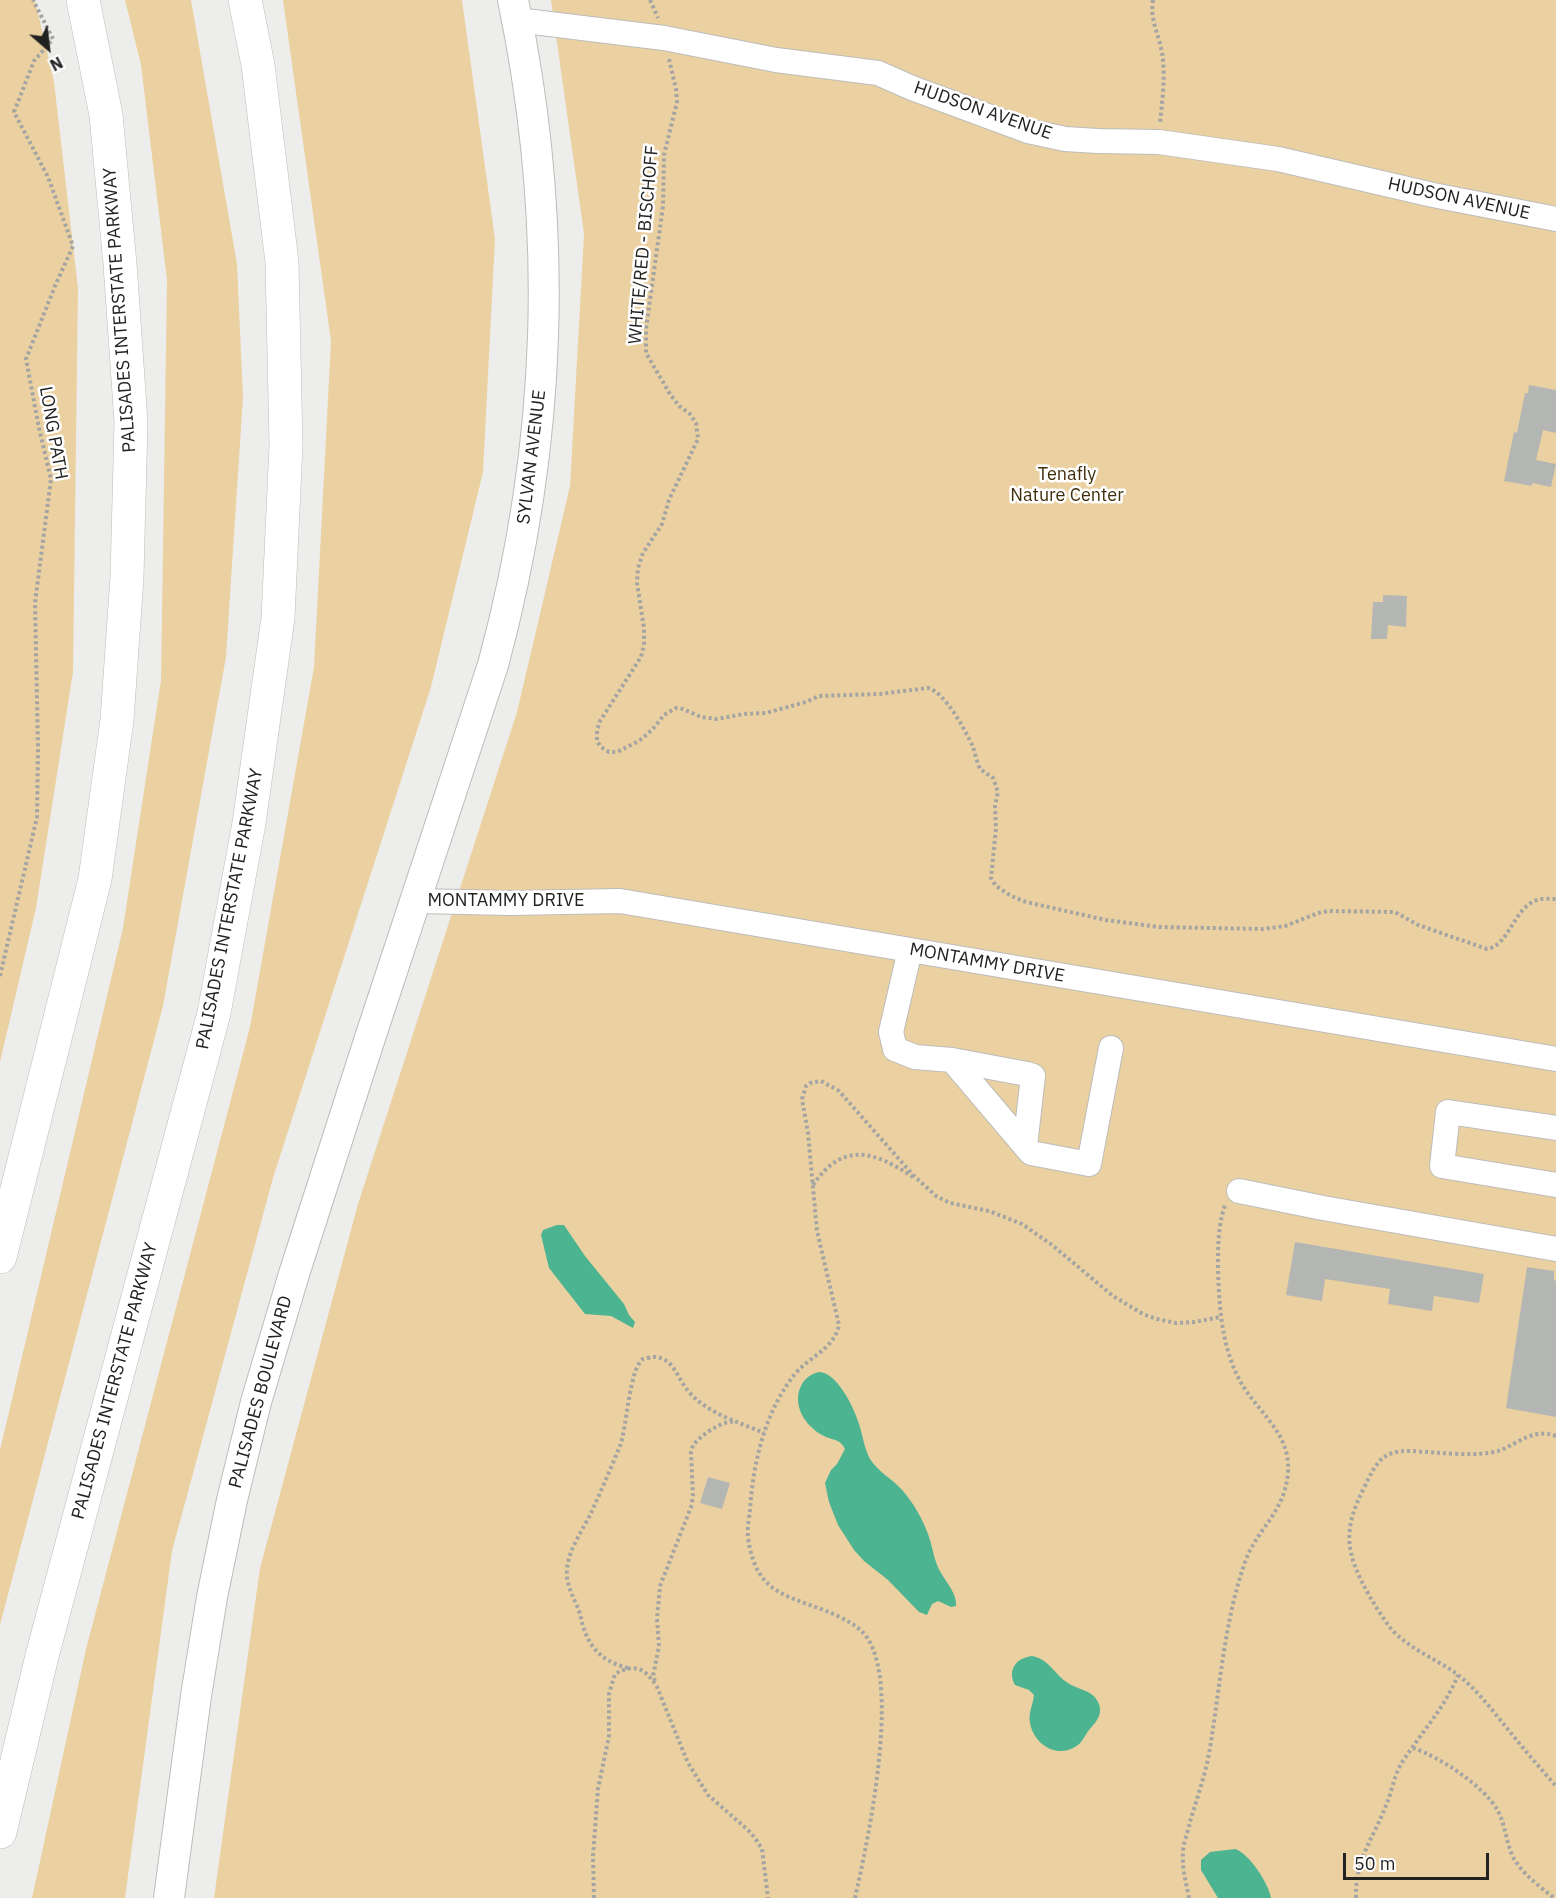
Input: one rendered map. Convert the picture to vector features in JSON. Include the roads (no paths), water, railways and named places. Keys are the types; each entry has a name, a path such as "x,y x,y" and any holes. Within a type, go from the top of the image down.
{"highway":[{"name":"PALISADES INTERSTATE PARKWAY","path":"0,1257 94,879 117,720 127,577 131,422 120,264 106,115 83,0"},
{"name":"PALISADES INTERSTATE PARKWAY","path":"0,1832 42,1656 214,1013 249,823 278,618 286,445 282,262 258,65 244,0"}],"main road":[{"name":"SYLVAN AVENUE","path":"416,901 477,718 503,627 528,506 538,426 544,326 543,225 532,111 515,10"},
{"name":"PALISADES BOULEVARD","path":"169,1898 201,1663 218,1565 239,1468 279,1324 416,901"}],"street":[{"name":"HUDSON AVENUE","path":"515,10 776,60 878,73 1028,131 1056,137 1098,141 1159,142 1278,159 1433,195 1556,219"},
{"name":"MONTAMMY DRIVE","path":"416,901 510,903 620,901 1556,1059"},
{"path":"910,950 891,1032 896,1049 915,1057 952,1060 1033,1076 1025,1146"},
{"path":"952,1060 1031,1153 1089,1164 1111,1048"},
{"path":"1556,1128 1448,1112 1442,1166 1556,1185"},
{"path":"1239,1191 1556,1249"}],"park label":[{"name":"Tenafly Nature Center","path":"1067,485"}]}
